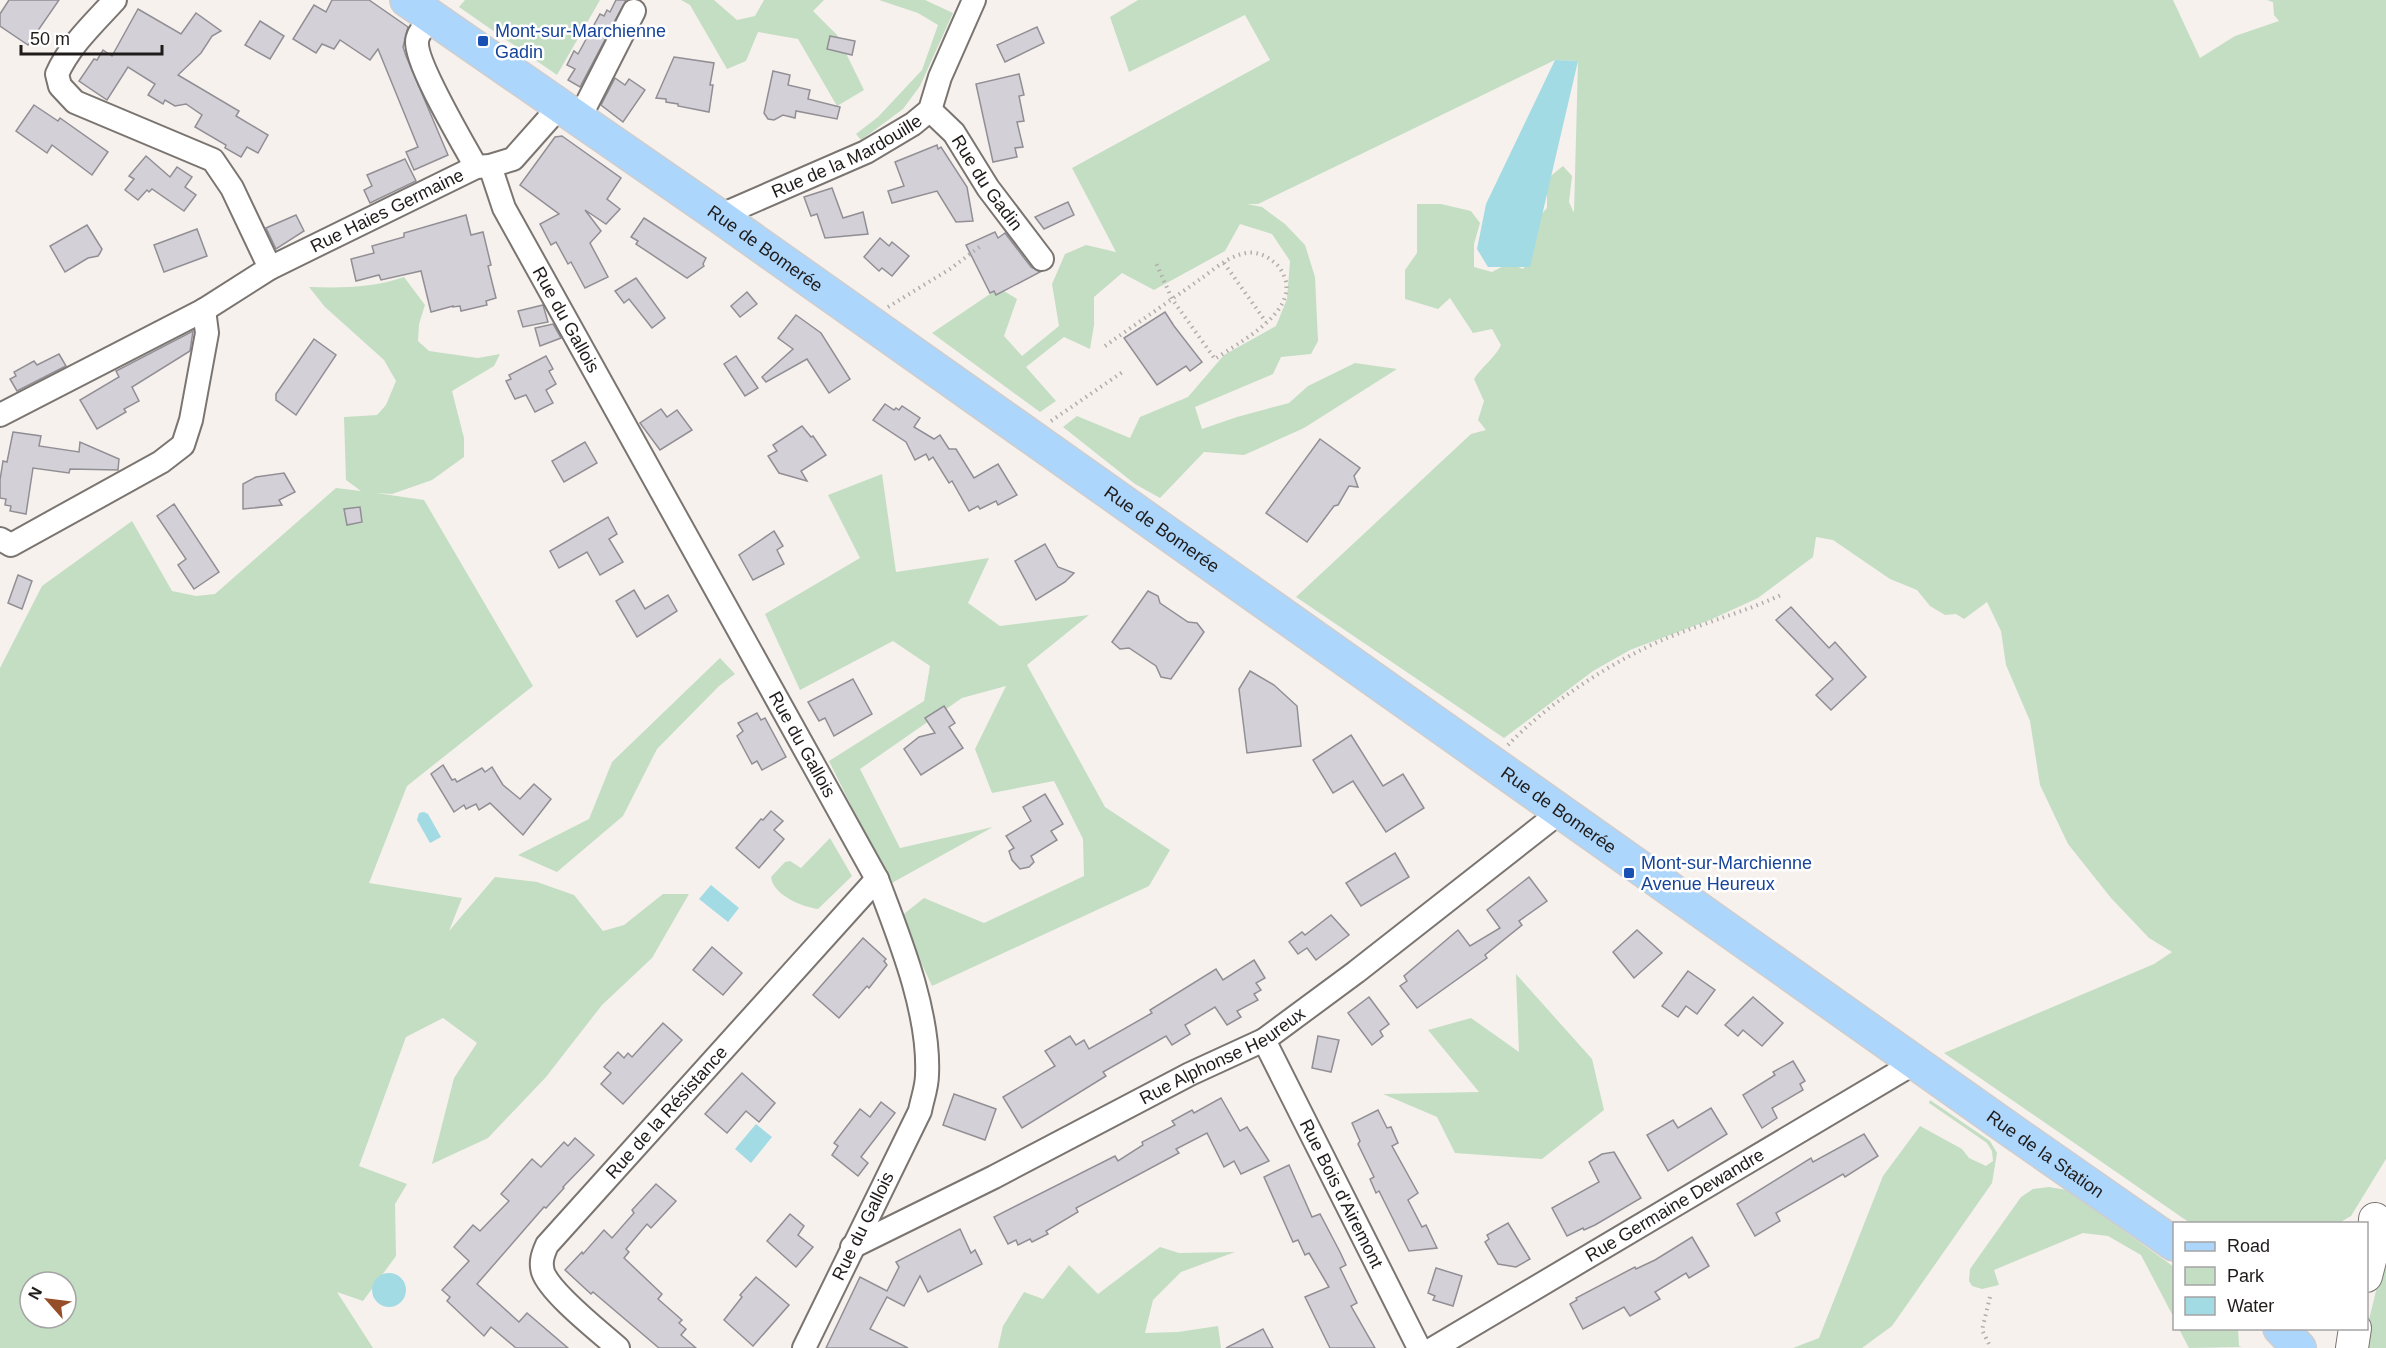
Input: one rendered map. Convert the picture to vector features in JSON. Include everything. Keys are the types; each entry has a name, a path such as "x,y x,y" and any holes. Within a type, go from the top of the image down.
{"main road":[{"name":"Rue de Bomerée","path":"419,9 719,216 1916,1062"},
{"name":"Rue de la Station","path":"1916,1062 2173,1243"},
{"path":"2368,1272 2374,1245 2376,1218"},
{"path":"2352,1348 2355,1330"}],"street":[{"path":"115,0 80,37 62,63 57,74 60,86 75,102 213,160 232,188 270,268"},
{"name":"Rue de la Mardouille","path":"719,216 866,152 914,124 930,110 940,77 974,0"},
{"name":"Rue du Gallois","path":"419,9 420,32 417,42 429,79 483,167 877,879 906,955 923,1026 927,1075 920,1111 804,1348"},
{"name":"Rue Haies Germaine","path":"0,415 204,310 270,268 483,167 513,159 569,112 634,11"},
{"name":"Rue du Gadin","path":"930,110 954,133 988,188 1042,259"},
{"path":"0,539 11,545 161,462 183,445 191,420 207,333 204,310"},
{"name":"Rue Alphonse Heureux","path":"852,1247 994,1177 1190,1074 1264,1040 1356,972 1560,812"},
{"name":"Rue de la Résistance","path":"618,1348 550,1286 543,1272 541,1260 547,1245 877,879"},
{"name":"Rue Bois d'Airemont","path":"1264,1040 1419,1348"},
{"name":"Rue Germaine Dewandre","path":"1434,1348 1916,1062"}],"path":[{"path":"869,323 886,308 950,269 982,245"},
{"path":"1105,346 1172,299 1224,263 1233,256 1245,252 1269,257 1279,266 1285,277 1287,288 1285,300 1280,310 1266,322 1215,359 1172,299 1156,263"},
{"path":"1224,263 1266,322"},
{"path":"1039,443 1052,419 1124,371"},
{"path":"1493,765 1510,743 1591,678 1668,638 1749,610 1783,594"},
{"path":"1990,1297 1983,1330 1991,1348"}],"green space":[{"path":"465,0 600,0 557,75 459,7"},
{"path":"681,0 714,0 737,20 755,16 764,0 824,0 813,11 837,35 864,90 837,106 798,39 758,32 746,61 727,69 690,5"},
{"path":"879,0 925,0 953,13 920,86 903,109 861,140 856,134 878,117 922,70 938,25 918,13"},
{"path":"1138,0 2173,0 2200,58 2235,36 2279,21 2274,15 2273,2 2267,0 2386,0 2386,1159 2351,1216 2341,1222 2189,1222 1944,1053 2154,964 2172,952 2149,938 2111,898 2068,844 2040,785 2030,721 2006,665 2001,631 1987,602 1964,619 1956,614 1945,615 1930,606 1917,590 1890,579 1833,540 1816,537 1813,557 1758,598 1710,620 1630,650 1593,671 1504,738 1296,597 1471,434 1486,430 1478,420 1484,401 1474,379 1501,345 1492,329 1473,333 1450,298 1438,309 1405,299 1405,270 1417,253 1417,204 1441,204 1471,211 1480,223 1474,244 1474,267 1492,272 1509,263 1523,269 1532,253 1538,222 1547,208 1547,179 1563,166 1572,176 1569,202 1574,213 1578,61 1555,60 1258,204 1247,204 1262,207 1285,224 1305,245 1315,277 1318,341 1311,354 1281,357 1273,374 1195,407 1202,429 1289,403 1308,386 1355,363 1397,369 1304,428 1244,455 1204,452 1160,498 1135,484 1063,427 1077,416 1130,438 1140,417 1188,397 1224,355 1276,326 1287,299 1290,261 1272,234 1240,224 1225,251 1154,290 1122,273 1094,297 1094,325 1090,349 1064,337 1026,367 1056,401 1040,412 932,333 999,288 1017,299 1004,336 1022,356 1059,326 1052,284 1065,254 1086,245 1116,252 1072,168 1270,60 1245,15 1129,72 1110,17"},
{"path":"404,277 425,305 419,324 418,341 429,351 478,358 500,354 494,366 452,391 464,438 464,457 432,480 392,494 376,493 424,500 533,686 407,786 369,883 462,898 449,931 495,877 537,882 574,895 603,931 624,925 663,894 689,894 652,958 602,1005 546,1077 488,1138 432,1164 454,1078 477,1043 443,1018 406,1037 359,1166 407,1184 395,1204 396,1256 363,1301 337,1292 373,1348 0,1348 0,668 42,586 132,521 172,591 196,596 215,594 336,488 361,491 346,480 344,417 377,415 386,405 396,381 384,360 325,307 309,287 357,287"},
{"path":"882,474 896,572 989,558 968,603 1000,626 1089,615 1027,665 1105,807 1170,850 1149,886 932,986 900,917 924,898 984,923 1084,876 1083,839 1054,781 992,793 975,749 1006,686 962,698 860,769 900,848 993,827 890,884 829,761 924,701 930,666 893,641 800,690 765,614 860,558 828,495"},
{"path":"720,658 735,674 719,686 657,749 623,816 557,872 518,855 589,819 612,762"},
{"path":"830,838 852,876 818,909 804,906 783,895 771,877 785,862 790,861 801,868"},
{"path":"1516,974 1592,1059 1604,1110 1542,1159 1455,1153 1437,1117 1383,1094 1479,1092 1428,1030 1471,1018 1519,1052"},
{"path":"1930,1100 1990,1141 1997,1153 1992,1183 1892,1326 1862,1348 1793,1348 1819,1338 1883,1176 1920,1126 1962,1149 1969,1158 1986,1166 1993,1161 1992,1151 1987,1143 1929,1103"},
{"path":"2049,1187 2067,1190 2173,1266 2173,1316 2141,1255 2108,1236 2083,1233 1994,1270 1999,1285 1982,1289 1972,1286 1969,1281 1970,1269 2021,1197 2033,1189"},
{"path":"1160,1247 1179,1253 1235,1252 1181,1272 1153,1300 1145,1333 1178,1332 1218,1326 1221,1348 998,1348 1003,1326 1024,1292 1043,1299 1069,1265 1098,1294"},
{"path":"2386,1266 2386,1348 2362,1348 2368,1330 2377,1287"},
{"path":"2180,1330 2238,1330 2239,1346 2242,1347 2189,1348"}],"water":[{"path":"1555,60 1578,61 1530,267 1488,267 1477,249 1486,204"},
{"path":"419,813 428,814 441,837 430,843 417,820"},
{"path":"711,885 739,908 728,922 699,899"},
{"path":"756,1124 772,1137 751,1163 735,1149"},
{"path":"389,1273 401,1278 406,1290 401,1302 389,1307 377,1302 372,1290 377,1278"}],"building":[{"path":"9,0 59,0 28,45 0,26 0,14"},
{"path":"332,0 369,0 408,27 403,47 448,155 414,170 406,152 418,147 378,49 370,60 340,40 334,49 322,44 316,53 293,39 314,5 326,12"},
{"path":"616,0 626,0 580,87 568,80 575,69 567,65 574,51 578,54 600,14 604,16 607,10 610,12"},
{"path":"138,9 181,34 196,13 221,31 212,36 201,53 178,75 239,111 236,116 268,135 258,153 247,147 241,157 225,148 226,145 195,127 202,115 186,104 175,106 165,100 163,104 148,95 155,84 128,67 107,100 79,81 103,50 112,56"},
{"path":"260,21 284,36 270,59 245,45"},
{"path":"1037,27 1044,43 1005,62 997,45"},
{"path":"830,36 855,41 852,55 827,49"},
{"path":"674,57 714,63 709,112 678,106 678,104 666,102 666,99 656,98"},
{"path":"773,71 790,75 788,85 810,90 808,99 840,107 837,119 796,111 795,118 783,115 774,120 768,119 764,113"},
{"path":"1019,74 1024,95 1019,96 1024,121 1017,122 1023,147 1015,148 1017,157 993,162 976,84"},
{"path":"615,78 625,85 629,79 645,90 623,122 601,105"},
{"path":"34,105 58,121 60,118 108,152 92,175 52,145 47,153 16,131"},
{"path":"562,136 621,178 607,199 620,209 606,224 585,210 601,231 590,243 608,277 585,288 571,262 568,264 556,242 551,245 540,224 559,214 520,185 555,137"},
{"path":"937,145 938,149 941,147 967,187 973,221 956,222 937,191 892,203 888,191 904,186 895,162"},
{"path":"146,156 170,177 177,167 192,177 185,187 196,195 184,211 152,189 149,192 147,190 138,200 125,190 134,179 129,176"},
{"path":"405,159 416,181 370,203 364,190 372,186 367,175"},
{"path":"832,188 843,218 863,212 868,234 825,238 817,214 811,216 804,197"},
{"path":"1068,202 1074,215 1044,229 1035,217"},
{"path":"296,215 304,231 276,249 266,228"},
{"path":"466,215 471,235 483,232 491,265 488,266 496,298 486,301 487,305 461,311 460,306 453,306 431,312 421,271 381,280 379,275 356,281 351,259 374,253 372,246 404,237 404,233"},
{"path":"644,218 706,258 704,266 687,278 636,244 638,241 631,237"},
{"path":"87,225 102,249 98,256 88,258 65,272 50,246"},
{"path":"197,229 207,256 164,272 154,245"},
{"path":"995,232 998,238 1005,233 1031,267 1040,272 996,295 994,291 990,293 966,245"},
{"path":"880,238 889,246 892,242 909,256 892,276 882,268 879,271 864,257"},
{"path":"636,278 665,318 652,328 629,299 624,303 615,291"},
{"path":"747,292 757,304 740,317 731,306"},
{"path":"543,305 548,322 523,327 518,311"},
{"path":"1165,312 1202,362 1190,371 1186,366 1157,385 1124,338"},
{"path":"796,315 821,333 850,379 829,393 807,359 766,382 762,377 793,349 778,338"},
{"path":"553,324 561,338 540,346 535,328"},
{"path":"193,331 190,351 132,387 139,401 124,409 126,412 97,429 80,400 119,377 116,371"},
{"path":"314,339 336,355 296,415 276,400 276,394"},
{"path":"59,354 66,366 17,391 10,379 16,376 14,372 34,361 37,365"},
{"path":"546,356 553,369 549,371 556,384 546,390 553,403 535,412 526,395 515,399 506,381 511,379 509,375"},
{"path":"736,356 758,388 745,396 724,364"},
{"path":"885,404 894,410 896,408 899,410 902,406 920,418 914,427 934,439 940,435 949,449 956,449 974,478 998,464 1017,495 998,505 996,501 980,509 978,506 969,511 952,481 949,483 933,457 929,460 926,454 915,460 906,442 873,420"},
{"path":"661,409 667,417 677,410 692,430 660,450 640,423"},
{"path":"802,426 811,437 813,436 826,455 801,471 807,481 779,473 768,456 777,451 773,445"},
{"path":"13,432 41,436 39,446 79,452 80,442 119,459 118,470 70,469 69,473 33,468 26,514 10,511 11,506 5,505 6,499 0,498 0,480 3,461 7,462"},
{"path":"1320,439 1360,468 1354,476 1358,487 1349,486 1338,505 1334,506 1307,542 1266,513"},
{"path":"585,442 597,463 564,482 552,461"},
{"path":"284,473 295,492 279,500 282,505 243,509 243,484 256,477"},
{"path":"174,504 219,572 194,589 178,565 186,559 157,516"},
{"path":"360,507 362,522 347,525 344,509"},
{"path":"608,517 617,534 609,539 623,562 600,575 587,552 559,568 550,551"},
{"path":"774,531 783,546 777,550 784,564 753,580 739,555"},
{"path":"1045,544 1058,567 1074,573 1065,582 1036,600 1015,561"},
{"path":"18,575 32,581 22,609 8,603"},
{"path":"634,590 645,609 668,595 677,611 637,637 616,601"},
{"path":"1148,591 1158,596 1160,603 1188,622 1197,623 1204,632 1171,679 1161,677 1156,666 1129,648 1120,649 1112,642"},
{"path":"1791,607 1829,648 1835,642 1866,677 1831,710 1816,695 1833,679 1776,620"},
{"path":"1250,671 1274,685 1297,706 1301,746 1247,753 1239,689"},
{"path":"853,679 872,714 834,736 825,718 819,721 808,702"},
{"path":"944,706 955,723 949,727 963,748 921,775 904,749 919,737 935,733 925,718"},
{"path":"757,713 761,720 765,718 786,757 762,770 757,761 752,764 737,736 743,731 738,723"},
{"path":"1351,735 1383,786 1403,774 1424,808 1386,832 1353,781 1333,793 1313,760"},
{"path":"443,765 452,780 455,779 457,782 482,768 485,772 492,767 503,785 520,799 534,784 551,799 523,835 490,803 479,810 476,804 466,809 464,805 454,812 431,774"},
{"path":"1045,794 1063,824 1051,831 1057,840 1031,856 1034,862 1029,867 1020,869 1012,860 1009,851 1014,848 1006,836 1031,821 1023,807"},
{"path":"771,811 783,821 774,830 784,839 759,868 736,848"},
{"path":"1395,853 1409,877 1361,906 1346,883"},
{"path":"1529,877 1547,901 1519,921 1522,925 1485,955 1487,958 1417,1008 1400,986 1407,981 1404,976 1458,930 1470,946 1500,928 1487,910"},
{"path":"1331,915 1349,935 1316,960 1307,948 1298,954 1289,942 1302,932 1305,935"},
{"path":"1637,930 1662,953 1634,978 1613,952"},
{"path":"863,938 886,959 884,961 887,965 869,988 867,986 839,1018 813,995"},
{"path":"712,947 742,973 723,995 693,970"},
{"path":"1254,960 1265,978 1256,983 1261,990 1254,994 1258,1000 1237,1011 1241,1017 1227,1025 1215,1007 1185,1025 1190,1034 1172,1045 1166,1036 1103,1072 1106,1076 1022,1128 1003,1097 1055,1066 1045,1051 1070,1036 1076,1045 1084,1040 1089,1049 1152,1013 1150,1010 1216,969 1223,980"},
{"path":"1688,971 1715,990 1697,1014 1686,1006 1678,1017 1662,1006"},
{"path":"1369,997 1389,1024 1380,1031 1383,1036 1372,1045 1348,1013"},
{"path":"1753,997 1783,1023 1762,1046 1743,1030 1738,1036 1725,1025"},
{"path":"663,1023 682,1040 623,1104 601,1084 611,1073 604,1067 618,1052 624,1058 628,1053 632,1057"},
{"path":"1318,1036 1339,1040 1331,1072 1312,1068"},
{"path":"1793,1061 1805,1081 1800,1084 1803,1090 1772,1108 1777,1118 1762,1128 1743,1095 1775,1075 1773,1072"},
{"path":"742,1073 775,1103 759,1122 746,1111 727,1133 705,1114"},
{"path":"954,1094 996,1109 985,1140 943,1125"},
{"path":"1221,1098 1240,1131 1247,1127 1269,1161 1241,1174 1234,1161 1224,1167 1207,1133 1176,1149 1179,1153 1076,1208 1078,1212 1046,1231 1048,1234 1032,1242 1030,1239 1018,1245 1016,1240 1008,1244 994,1217 1115,1156 1118,1161 1143,1145 1142,1142 1175,1125 1172,1121 1192,1110 1194,1113"},
{"path":"881,1102 895,1113 861,1157 868,1163 858,1176 832,1155 838,1146 834,1143 860,1109 870,1117"},
{"path":"1711,1108 1727,1134 1668,1171 1647,1135 1673,1120 1678,1128"},
{"path":"1378,1110 1387,1128 1391,1127 1398,1143 1392,1146 1418,1193 1408,1200 1422,1227 1426,1225 1437,1248 1409,1251 1379,1191 1376,1193 1370,1179 1374,1177 1358,1144 1360,1141 1352,1123"},
{"path":"1864,1134 1878,1156 1845,1177 1843,1174 1776,1213 1780,1221 1755,1236 1737,1204 1811,1158 1813,1162"},
{"path":"575,1138 594,1155 546,1208 544,1207 477,1284 519,1322 527,1313 568,1348 516,1348 491,1327 484,1336 447,1301 450,1297 442,1290 469,1261 454,1247 473,1225 480,1231 509,1201 501,1194 532,1159 541,1167 564,1142 568,1146"},
{"path":"1614,1152 1641,1198 1595,1225 1567,1236 1552,1208 1599,1182 1589,1162 1602,1154"},
{"path":"1289,1165 1312,1217 1320,1214 1340,1252 1346,1265 1340,1268 1357,1303 1351,1306 1375,1348 1330,1348 1305,1297 1329,1287 1309,1253 1305,1255 1298,1240 1293,1242 1264,1177"},
{"path":"656,1184 676,1201 651,1228 647,1224 626,1249 629,1252 624,1258 662,1294 658,1299 682,1320 679,1323 686,1329 681,1335 696,1348 659,1348 593,1292 591,1294 565,1270 604,1230 612,1238 634,1213 632,1210"},
{"path":"790,1214 804,1226 798,1235 813,1247 796,1267 767,1241"},
{"path":"1508,1223 1530,1259 1516,1267 1498,1264 1485,1242 1489,1239 1487,1235"},
{"path":"960,1229 971,1253 975,1250 982,1264 928,1292 920,1276 904,1306 887,1297 870,1329 908,1348 826,1348 860,1277 887,1291 899,1267 896,1262"},
{"path":"1692,1237 1709,1266 1689,1278 1686,1273 1655,1292 1660,1299 1630,1316 1624,1307 1583,1329 1570,1304 1577,1300 1576,1298 1635,1267 1636,1269 1655,1260"},
{"path":"1436,1268 1462,1276 1453,1306 1433,1300 1435,1296 1428,1293"},
{"path":"756,1277 789,1305 753,1346 724,1320 742,1297 740,1295"},
{"path":"1263,1329 1273,1348 1226,1348"}],"place":[{"name":"Mont-sur-Marchienne Gadin","path":"483,41"},
{"name":"Mont-sur-Marchienne Avenue Heureux","path":"1629,873"}]}
